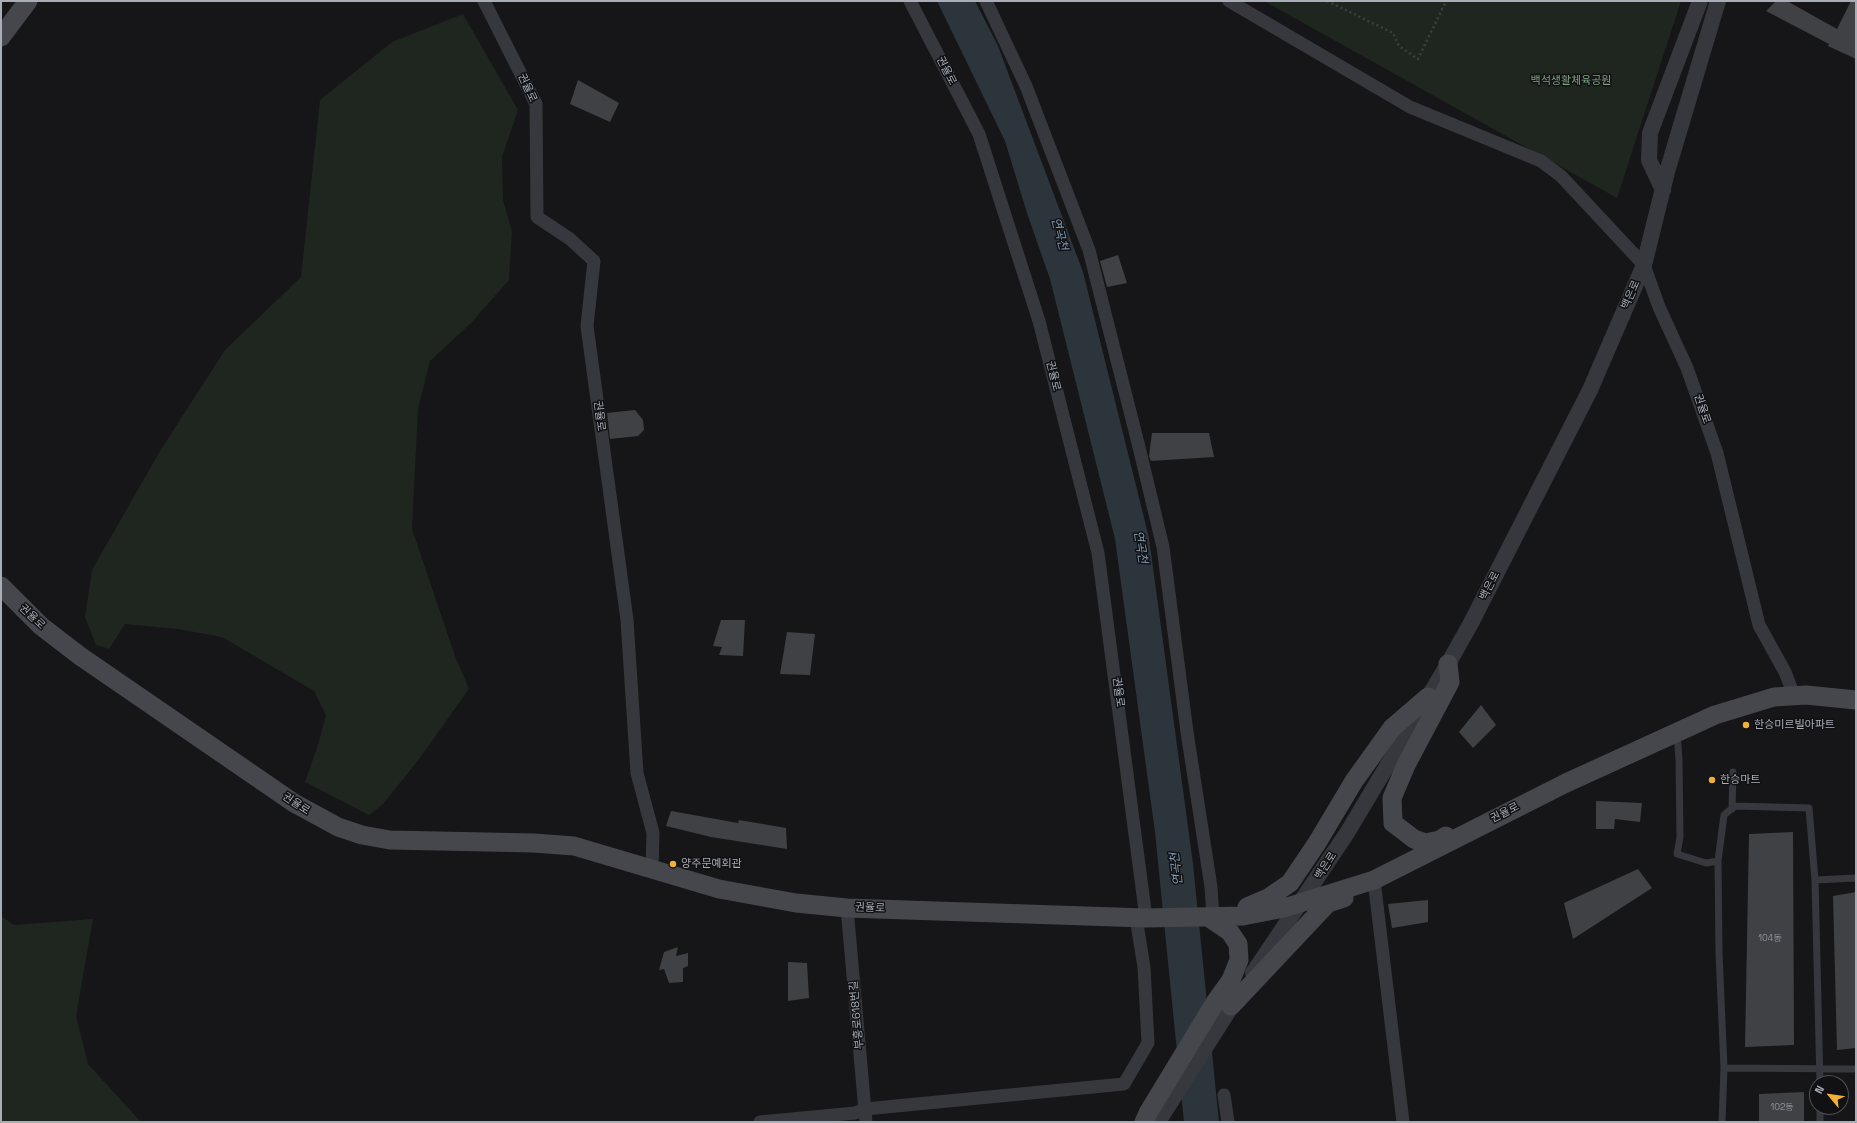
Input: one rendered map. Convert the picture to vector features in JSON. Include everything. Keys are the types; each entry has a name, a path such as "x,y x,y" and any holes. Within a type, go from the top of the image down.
{"main road":[{"path":"1,37 28,1"},
{"name":"권율로","path":"1,586 42,626 80,656 294,803 338,827 362,835 390,840 563,845 591,850 719,889 765,898 847,908 1011,912 1141,918 1243,916 1284,908 1375,883 1460,836 1534,799 1715,715 1759,701 1794,695 1824,696 1856,700"},
{"path":"1448,664 1450,682 1406,765 1392,798 1393,823 1414,839 1426,843 1440,840 1466,825 1534,799"},
{"path":"1224,1004 1239,960 1238,947 1230,932 1213,917 1268,898 1290,883 1317,843 1354,781 1392,728 1428,697"},
{"path":"1152,1120 1224,1004 1328,904 1375,883"}],"street":[{"name":"권율로","path":"484,1 536,104 537,217 570,239 594,260 587,326 628,620 637,773 653,833 652,869"},
{"name":"권율로","path":"910,1 979,134 1041,328 1098,553 1132,800 1141,918"},
{"path":"986,1 1026,86 1089,250 1138,443 1163,548 1187,732 1211,887 1213,917"},
{"name":"권율로","path":"1229,1 1410,107 1542,161 1561,176 1644,265 1659,307 1687,368 1717,453 1759,625 1785,672 1794,695"},
{"path":"1662,190 1649,160 1650,133 1700,1"},
{"name":"백은로","path":"1152,1120 1218,1025 1224,1004 1302,902 1347,833 1475,616 1590,390 1644,265 1662,190 1718,1"},
{"path":"1375,883 1403,1122"},
{"name":"부흥로618번길","path":"847,908 866,1115"},
{"path":"760,1122 855,1113 866,1115 1124,1084 1148,1043 1141,918"},
{"path":"1224,1095 1228,1122"}],"lane":[{"path":"1677,732 1679,759 1680,837 1677,854 1706,863 1718,861"},
{"path":"1732,809 1733,772"},
{"path":"1722,1122 1724,1068 1719,953 1718,861 1724,815 1735,806 1809,808 1815,880 1820,1075"},
{"path":"1815,880 1856,878"},
{"path":"1724,1068 1856,1069"}],"path":[{"path":"1327,1 1393,33 1398,46 1418,59 1446,1"}],"green space":[{"name":"백석생활체육공원","path":"1264,1 1681,1 1617,198"},
{"path":"463,14 518,110 502,157 503,200 512,232 509,280 471,323 430,361 418,409 412,529 455,656 469,689 419,759 383,804 369,815 305,782 318,745 326,715 314,691 222,637 178,629 125,624 109,649 96,645 85,617 92,570 160,451 225,350 301,277 320,100 392,42"},
{"path":"1,916 14,925 93,919 76,1016 88,1064 141,1122 1,1122"}],"water":[{"name":"연곡천","path":"937,1 975,1 998,46 1083,272 1149,538 1193,864 1219,1122 1184,1122 1155,832 1115,539 1050,279 1027,213 1005,141"}],"building":[{"path":"1776,1 1787,1 1837,29 1851,1 1856,1 1856,59 1828,46 1829,44 1766,11"},
{"path":"578,80 619,103 610,122 570,104"},
{"path":"1118,255 1127,283 1107,287 1100,261"},
{"path":"635,410 643,420 644,430 638,436 610,439 607,413"},
{"path":"1152,433 1209,433 1214,457 1151,461 1149,456"},
{"path":"721,620 745,620 743,656 719,655 722,647 713,646"},
{"path":"787,632 815,634 810,675 780,674"},
{"path":"1481,705 1496,725 1473,748 1459,732"},
{"path":"1596,801 1642,803 1640,822 1615,819 1614,829 1596,829"},
{"path":"671,811 738,823 739,820 786,828 787,849 711,837 666,826"},
{"path":"1793,832 1794,1045 1745,1047 1749,834"},
{"path":"1638,869 1652,888 1573,939 1564,903"},
{"path":"1856,892 1856,1048 1837,1050 1833,896"},
{"path":"1428,900 1428,922 1392,928 1388,904"},
{"path":"678,947 676,956 688,953 688,966 683,968 683,982 669,983 664,969 659,970 664,952"},
{"path":"788,962 807,963 809,998 788,1001"},
{"path":"1804,1092 1804,1122 1759,1122 1759,1094"}],"place":[{"name":"한승미르빌아파트","path":"1746,725"},
{"name":"한승마트","path":"1712,780"},
{"name":"양주문예회관","path":"673,864"}]}
